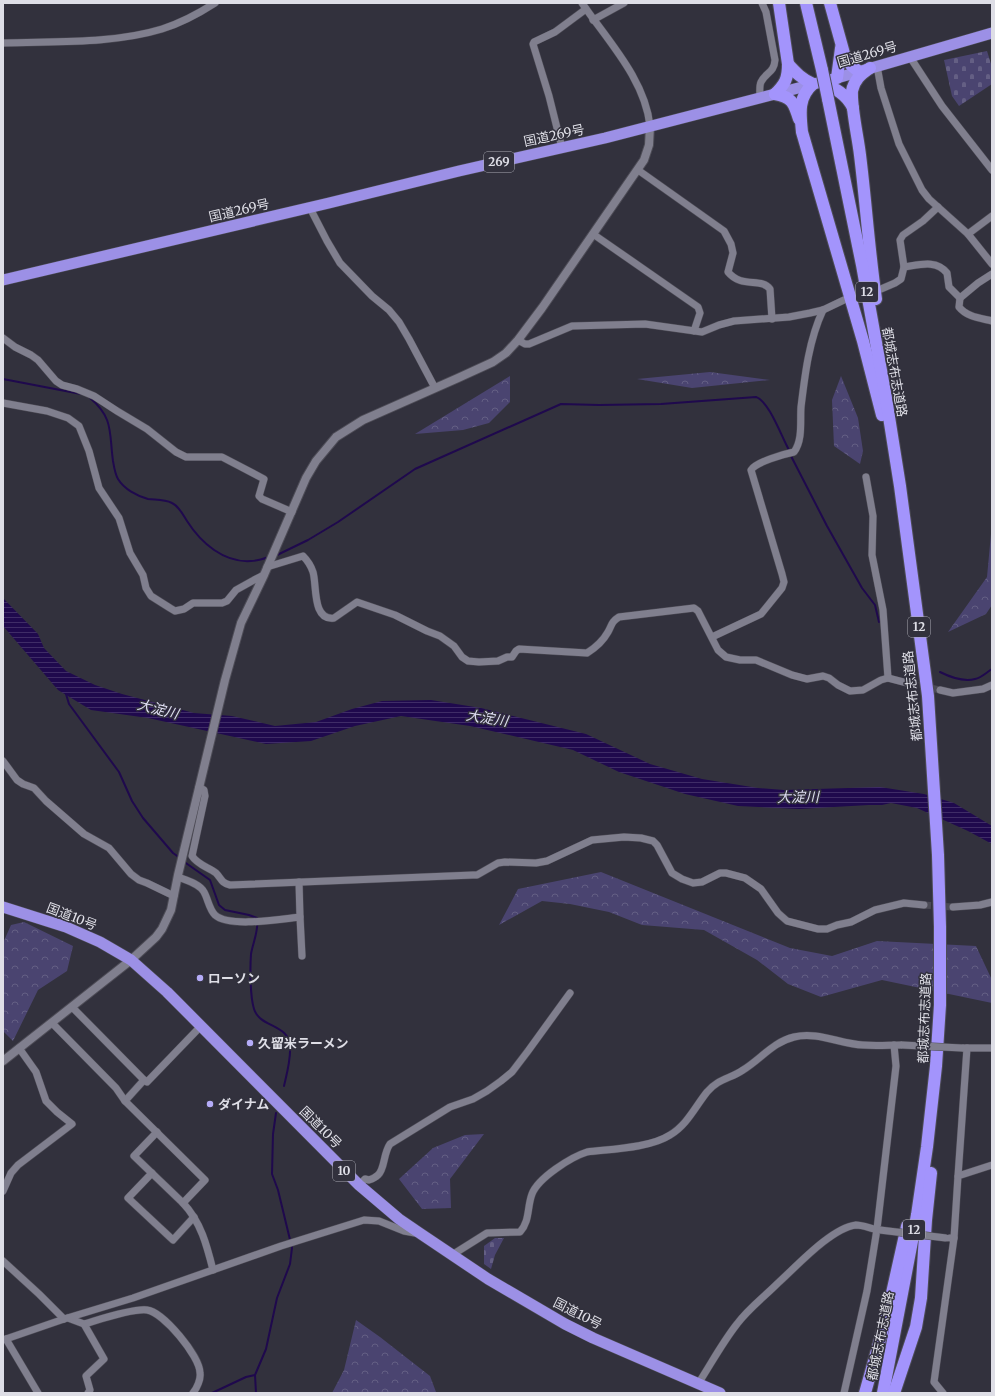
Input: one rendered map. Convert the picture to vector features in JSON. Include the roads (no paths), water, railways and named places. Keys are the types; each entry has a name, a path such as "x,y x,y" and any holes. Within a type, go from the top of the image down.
{"highway":[{"path":"779,3 788,64 788,74 785,82 774,94 786,97 791,100 795,106 863,341 900,486"},
{"name":"都城志布志道路","path":"806,3 822,70 862,265 900,486 928,696 938,855 940,1005 936,1066 927,1147 917,1215 883,1393"},
{"path":"830,3 845,57 851,65 869,68"},
{"name":"国道269号","path":"3,280 562,148 837,78 992,33"},
{"path":"837,78 841,42"},
{"path":"788,64 803,80 834,88 846,97 854,112"},
{"path":"869,68 854,84 852,98 871,263 900,486"},
{"path":"802,132 800,116 804,93 817,83"},
{"name":"国道10号","path":"3,907 66,927 100,942 131,960 167,992 359,1185 399,1219 421,1234 514,1294 565,1324 593,1338 720,1393"},
{"path":"865,1393 888,1311 913,1201 936,1066"},
{"path":"894,1393 916,1327 921,1298 926,1220 933,1153 936,1066"}],"street":[{"path":"3,43 108,39 132,36 154,31 174,24 198,13 214,3"},
{"path":"593,20 624,3"},
{"path":"760,98 760,87 762,81 774,68 775,60 766,12 762,3"},
{"path":"3,1061 131,960 156,937 162,929 171,910 209,744 241,623 269,564 306,478 316,460 336,437 363,420 493,362 506,353 518,340 542,308 638,170 648,152 650,126 648,115 632,77 584,6 555,32 534,42 533,44 549,96 562,148"},
{"path":"910,57 942,106 992,170"},
{"path":"869,68 881,88 898,144 922,190 929,199 968,234 992,264"},
{"path":"638,170 724,231 731,244 733,253 728,272 731,276 742,282 764,284 770,289 772,318"},
{"path":"881,289 901,279 904,267 900,240 902,235 923,221 938,207"},
{"path":"310,208 340,263 372,296 389,310 399,322 435,388"},
{"path":"968,234 992,216"},
{"path":"593,234 698,307 700,313 694,331"},
{"path":"904,267 928,264 938,265 947,273 948,287 960,298"},
{"path":"992,274 960,298 959,306 970,316 992,321"},
{"path":"518,340 525,344 529,344 572,326 645,324 702,332 734,321 788,317 823,310 844,300"},
{"path":"712,637 761,614 782,588 784,582 782,574 752,470 754,465 777,458 780,455 794,452 797,448 809,355 816,325 823,310"},
{"path":"3,338 15,347 38,360 56,381 62,385 94,396 147,429 176,452 186,457 222,457 264,479 258,496 292,512"},
{"path":"3,403 47,411 68,418 79,426 89,451 99,488 119,518 130,553 143,575 146,588 152,596 170,608 175,611 184,609 192,603 222,603 227,601 236,590 264,575"},
{"path":"866,477 873,516 872,555 883,610 888,678"},
{"path":"269,564 303,556 307,560 313,572 318,605 320,612 325,617 334,618 358,602 395,615 440,636 454,646 462,657 468,661 498,661 507,657 512,657 516,651 520,649 587,653 601,641 614,620 619,617 694,608 698,611 718,650 726,657 740,660 756,660 792,675 807,679 824,676 838,685 850,690 863,690 881,680 888,678 911,684"},
{"path":"940,690 953,693 983,689 992,684"},
{"path":"3,761 17,780 34,788 46,801 84,834 109,848 131,874 139,880 174,896"},
{"path":"199,787 204,790 205,796 192,856 195,861 215,873 224,884 230,885 473,875 498,863 542,863 592,840 624,837 641,838 653,841 657,844 672,873 693,883 702,882 720,873 745,878 761,889 778,913 787,921 818,929 827,929 851,922 875,910 904,903 924,905"},
{"path":"178,876 201,888 215,915 221,919 250,923 300,917"},
{"path":"299,882 302,956"},
{"path":"953,907 980,905 992,902"},
{"path":"359,1185 365,1179 369,1180 378,1175 382,1168 386,1150 390,1144 450,1107 473,1099 487,1091 512,1072 570,993"},
{"path":"72,1007 144,1080"},
{"path":"52,1022 116,1088 125,1101 205,1180 183,1203"},
{"path":"125,1101 144,1080 146,1082 201,1026"},
{"path":"452,1255 487,1233 520,1232 527,1220 531,1196 534,1190 542,1180 578,1155 587,1152 645,1144 659,1141 670,1136 683,1125 717,1081 732,1077 744,1070 769,1048 783,1040 809,1035 862,1045 992,1048"},
{"path":"844,1393 867,1291 878,1230 896,1066 894,1045"},
{"path":"3,1190 11,1173 18,1165 72,1124 46,1101 36,1072 19,1048"},
{"path":"943,1393 934,1382 954,1238 965,1048"},
{"path":"157,1132 134,1156 192,1213 205,1240 214,1270"},
{"path":"958,1176 992,1165"},
{"path":"152,1173 128,1198 172,1240 194,1217"},
{"path":"38,1393 4,1339 117,1303 302,1239 364,1220 379,1221 404,1231 421,1234"},
{"path":"698,1384 737,1324 751,1307 827,1239 844,1229 856,1225 878,1230 954,1238"},
{"path":"3,1262 66,1318 84,1324 138,1310 147,1310 158,1315 181,1337 198,1361 200,1373 197,1388 193,1393"},
{"path":"84,1324 104,1359 86,1376 90,1390 88,1393"}],"water":[{"name":"大淀川","path":"3,598 38,634 44,648 66,671 95,685 122,694 194,713 232,716 275,726 316,722 352,709 382,701 431,700 481,708 586,734 650,764 702,779 758,788 784,790 880,787 924,794 954,803 992,826 992,844 968,831 917,808 891,803 882,805 799,809 738,806 685,794 619,772 573,750 470,726 401,716 355,726 311,741 266,744 148,718 91,710 58,690 3,626"}],"waterway":[{"path":"3,379 81,394"},
{"path":"275,556 308,540 338,522 415,469 561,404 661,404 756,397 766,405 789,450"},
{"path":"90,398 98,405 107,419 116,475 124,486 131,492 144,498 166,501 177,506 199,537 206,544 223,555 241,561 256,561 269,557"},
{"path":"791,456 827,526 862,588 875,605 879,622"},
{"path":"940,672 948,676 971,680 992,669"},
{"path":"66,694 69,704 119,772 132,801 143,818 173,853 180,858"},
{"path":"183,861 210,880 219,905 225,910 257,918 257,932 251,954 252,997 254,1009 257,1015 262,1020 280,1030 288,1039 290,1056 284,1086"},
{"path":"256,1393 255,1375 266,1349 277,1298 290,1264 292,1248 278,1190 272,1174 273,1134 276,1113"},
{"path":"212,1393 246,1377 255,1375"}],"tunnel":[{"path":"911,684 940,690"},
{"path":"924,905 953,907"}],"place":[{"name":"ローソン","path":"200,978"},
{"name":"久留米ラーメン","path":"250,1043"},
{"name":"ダイナム","path":"210,1104"}]}
